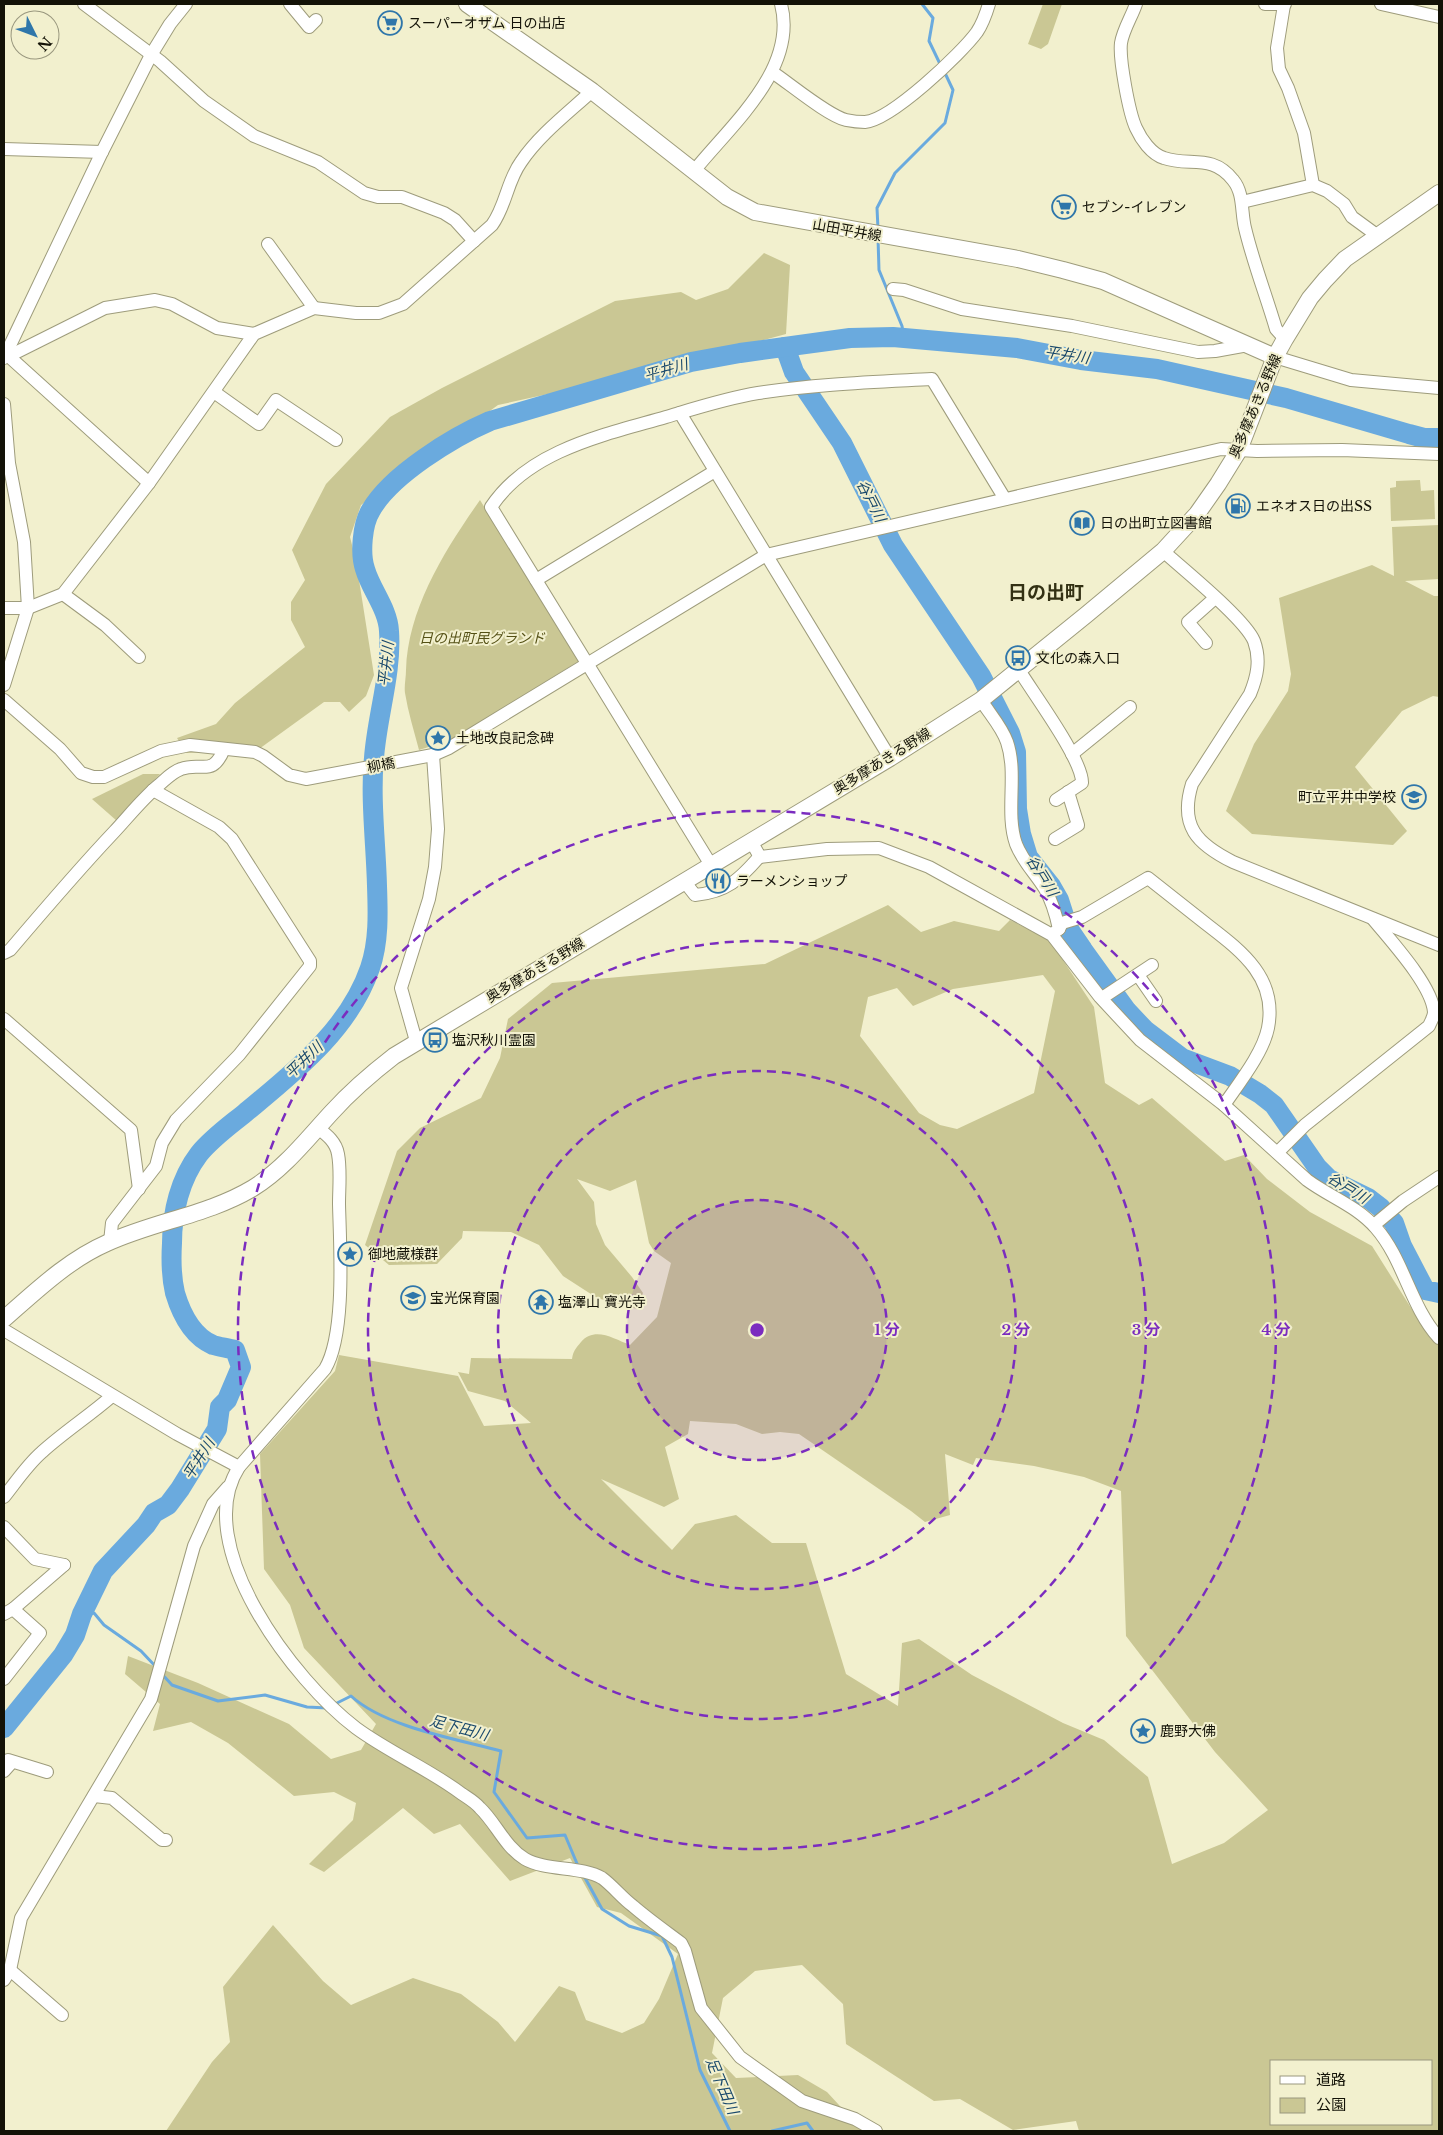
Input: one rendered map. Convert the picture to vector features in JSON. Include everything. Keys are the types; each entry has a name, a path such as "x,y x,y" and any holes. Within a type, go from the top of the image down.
{"main road":[{"name":"山田平井線","path":"476,6 592,91 728,197 755,212 1018,258 1103,281 1248,344 1273,362"},
{"name":"奥多摩あきる野線","path":"110,1242 236,1198 254,1187 286,1161 371,1074 416,1041 890,758 981,700 1163,551 1197,514 1239,450 1273,362 1310,298 1346,259 1439,193"},
{"path":"4,1319 75,1261 110,1242"}],"street":[{"path":"84,4 151,55 204,101 254,136 318,162 364,192 378,197 402,196 444,213 455,220 474,242"},
{"path":"4,355 151,55 170,24 186,4"},
{"path":"290,4 309,27 316,20"},
{"path":"694,171 740,118 772,72 781,50 785,20 780,4"},
{"path":"772,72 844,120 866,122 877,118 920,89 950,61 978,31 986,17 989,4"},
{"path":"1136,4 1121,42 1121,68 1135,127 1147,146 1158,156 1165,159 1203,162 1219,168 1234,181 1242,202 1244,226 1276,329 1285,339"},
{"path":"1265,4 1284,4 1277,48 1279,69 1304,133 1313,185"},
{"path":"1381,4 1439,17"},
{"path":"4,608 28,608 63,594 149,483 254,334 314,308 322,307 356,313 379,313 403,304 474,242 498,217 514,174 521,162 536,144 592,91"},
{"path":"4,149 102,152"},
{"path":"1242,202 1313,185 1327,191 1344,204 1352,217 1378,236"},
{"path":"268,244 314,308"},
{"path":"896,289 962,309 1072,326 1198,352 1214,351 1248,344"},
{"path":"4,355 13,354 105,308 155,300 172,304 217,328 254,334"},
{"path":"4,355 149,483"},
{"path":"1273,362 1351,380 1439,388"},
{"path":"711,865 491,507 498,496 512,481 559,452 680,413 758,392 932,379 1005,499"},
{"path":"214,392 259,424 276,400 336,440"},
{"path":"4,404 8,454 24,542 28,608 4,685"},
{"path":"680,413 890,758"},
{"name":"柳橋","path":"4,700 60,749 81,773 93,777 104,778 161,751 190,745 255,752 297,778 306,779 339,774 427,756 450,748 766,555 1213,451 1342,450 1439,454"},
{"path":"536,580 716,471"},
{"path":"1163,551 1242,623 1253,639 1258,664 1256,680 1250,694 1192,784 1188,798 1189,824 1196,836 1206,848 1219,855 1439,945"},
{"path":"63,594 105,624 139,657"},
{"path":"1206,643 1188,622 1215,598"},
{"path":"1019,670 1072,754 1082,776 1082,783 1056,800"},
{"path":"981,700 1006,740 1010,755 1011,797 1016,844 1026,864 1046,890 1055,912 1055,932"},
{"path":"1072,754 1130,708"},
{"path":"4,953 10,950 65,885 153,790 174,772 182,768 208,768 215,765 224,749"},
{"path":"416,1041 401,988 429,899 434,867 438,829 427,756"},
{"path":"110,1242 112,1224 156,1166 162,1144 176,1120 239,1055 310,966 310,961 232,839 219,827 153,790"},
{"path":"1055,839 1078,825 1068,792"},
{"path":"751,841 760,856"},
{"path":"684,881 696,895 712,893 729,886 745,873 760,856 827,849 879,848 929,867 1055,932 1140,1040 1224,1105 1317,1188 1350,1205 1374,1226 1386,1241 1423,1318 1439,1338"},
{"path":"1055,932 1062,924 1082,917 1148,878 1246,956 1260,975 1269,1000 1268,1028 1260,1049 1224,1105"},
{"path":"1278,1152 1305,1125 1429,1026 1434,1014 1432,1001 1421,982 1371,917"},
{"path":"1105,996 1152,965"},
{"path":"1138,974 1156,1001"},
{"path":"4,1019 131,1130 139,1188"},
{"path":"318,1128 331,1139 338,1154 340,1250 336,1342 332,1358 325,1369 239,1466 230,1486 227,1500 228,1525 235,1560 242,1582 265,1626 294,1667 336,1712 390,1751 449,1784 480,1807 514,1850 526,1859 545,1866 574,1870 601,1878 633,1906 681,1943 701,2008 740,2057 802,2101 855,2119 876,2131"},
{"path":"1374,1226 1403,1201 1439,1177"},
{"path":"4,1330 177,1434 239,1466"},
{"path":"4,1497 40,1454 73,1425 87,1418 112,1396"},
{"path":"62,2015 7,1975 21,1918 151,1699 194,1546 213,1504 230,1486"},
{"path":"4,1527 35,1559 64,1565 9,1611 40,1633 4,1679"},
{"path":"8,1764 47,1772"},
{"path":"94,1796 112,1798 162,1840 166,1840"}],"green space":[{"path":"1043,4 1062,4 1048,44 1041,49 1028,44"},
{"path":"764,253 790,265 786,334 617,379 498,405 361,505 350,537 356,561 374,675 366,696 349,712 340,702 324,702 259,749 187,753 177,738 216,724 235,703 305,647 291,620 291,602 305,580 292,550 326,484 390,417 442,388 615,301 681,292 696,300 728,289"},
{"path":"1420,480 1421,491 1434,490 1435,519 1391,521 1390,488 1396,487 1396,481"},
{"name":"日の出町民グランド","path":"480,500 579,661 454,739 419,750 409,714 405,690 408,647 413,624 421,602 442,559"},
{"path":"1439,525 1439,579 1405,581 1434,596 1439,596 1439,697 1433,696 1402,711 1355,767 1407,831 1393,845 1252,834 1226,811 1254,744 1288,691 1291,674 1279,598 1372,565 1394,576 1392,527"},
{"path":"143,774 160,774 117,821 92,799"},
{"path":"888,905 921,932 954,921 999,931 1010,920 1049,939 1094,1007 1105,1083 1139,1105 1152,1098 1225,1161 1244,1155 1267,1179 1310,1212 1372,1246 1430,1338 1439,1345 1439,2131 1079,2131 1076,2121 1013,2130 960,2099 934,2101 846,2044 843,2004 802,1965 755,1971 723,1998 712,2053 736,2078 798,2075 827,2092 863,2131 166,2131 212,2062 230,2042 223,1987 273,1925 323,1981 351,2005 413,1978 461,1994 498,2022 515,2042 559,1986 575,1992 586,2020 622,2033 644,2023 659,1999 678,1954 621,1913 597,1907 570,1858 510,1881 460,1824 434,1834 403,1808 324,1872 309,1864 353,1820 356,1803 334,1792 294,1796 228,1743 191,1722 153,1731 160,1704 125,1674 128,1656 198,1683 289,1724 331,1759 361,1750 376,1724 304,1648 290,1605 264,1569 260,1454 335,1371 339,1355 458,1376 484,1426 531,1423 505,1401 468,1391 458,1372 469,1374 471,1358 572,1359 576,1348 586,1337 598,1334 630,1345 657,1317 671,1263 654,1251 649,1243 636,1180 610,1191 577,1179 594,1202 596,1224 605,1245 643,1293 637,1309 597,1298 563,1276 539,1245 511,1232 463,1231 462,1238 437,1264 389,1265 365,1245 397,1151 420,1128 481,1098 500,1058 508,1019 552,983 765,964","holes":["1043,975 1055,991 1034,1093 957,1129 940,1125 919,1113 860,1036 868,997 897,988 913,1006 953,989","690,1421 736,1424 762,1434 780,1432 799,1434 925,1522 950,1515 945,1454 973,1465 976,1458 1034,1466 1084,1477 1121,1491 1126,1636 1215,1752 1268,1810 1224,1843 1172,1864 1148,1777 1104,1740 1063,1723 972,1675 919,1639 902,1643 898,1706 846,1674 806,1543 772,1543 736,1515 695,1524 672,1550 601,1479 664,1507 679,1499 665,1447 688,1434"]}],"waterway":[{"path":"922,4 933,18 929,41 941,66"},
{"path":"878,229 877,208 895,173 945,123 953,90 944,71"},
{"path":"878,238 879,270 902,326 904,338"},
{"name":"平井川","path":"4,1728 63,1655 75,1635 82,1614 103,1571 146,1525 154,1513 168,1505 180,1489 217,1429 220,1407 227,1400 241,1367 235,1350 213,1345 193,1330 184,1316 175,1293 171,1256 172,1231 178,1196 187,1174 199,1154 209,1143 300,1066 334,1031 361,990 370,968 375,948 378,917 373,773 388,663 389,631 383,607 363,563 362,547 368,516 380,497 393,484 424,458 490,421 691,362 740,353 850,338 893,337 1017,348 1081,360 1157,369 1286,398 1424,438 1439,438"},
{"name":"谷戸川","path":"785,347 794,372 842,443 893,545 981,676 1010,733 1016,752 1017,809 1021,834 1028,857 1051,886 1059,900 1068,928 1083,950 1127,1011 1145,1030 1182,1058 1230,1076 1260,1094 1274,1105 1317,1167 1329,1179 1368,1198 1381,1208 1394,1223 1402,1246 1425,1290 1439,1293"},
{"name":"足下田川","path":"82,1614 94,1613 104,1625 141,1651 157,1668"},
{"name":"足下田川","path":"161,1673 172,1685 218,1701 265,1695 307,1707 327,1708"},
{"name":"足下田川","path":"333,1705 351,1696 365,1707 402,1724 501,1751 494,1792 527,1838 565,1835 578,1866"},
{"name":"足下田川","path":"584,1876 602,1909 629,1926 662,1936 672,1957 700,2070 730,2131"},
{"name":"足下田川","path":"772,2131 807,2123 813,2131"}],"place":[{"name":"スーパーオザム 日の出店","path":"390,23"},
{"name":"セブン-イレブン","path":"1064,207"},
{"name":"エネオス日の出SS","path":"1238,506"},
{"name":"日の出町立図書館","path":"1082,523"},
{"name":"文化の森入口","path":"1018,658"},
{"name":"土地改良記念碑","path":"438,738"},
{"name":"町立平井中学校","path":"1414,797"},
{"name":"ラーメンショップ","path":"718,881"},
{"name":"塩沢秋川霊園","path":"435,1040"},
{"name":"御地蔵様群","path":"350,1254"},
{"name":"宝光保育園","path":"413,1298"},
{"name":"塩澤山 寶光寺","path":"541,1302"},
{"name":"鹿野大佛","path":"1143,1731"}],"district":[{"name":"日の出町","path":"1046,592"}]}
